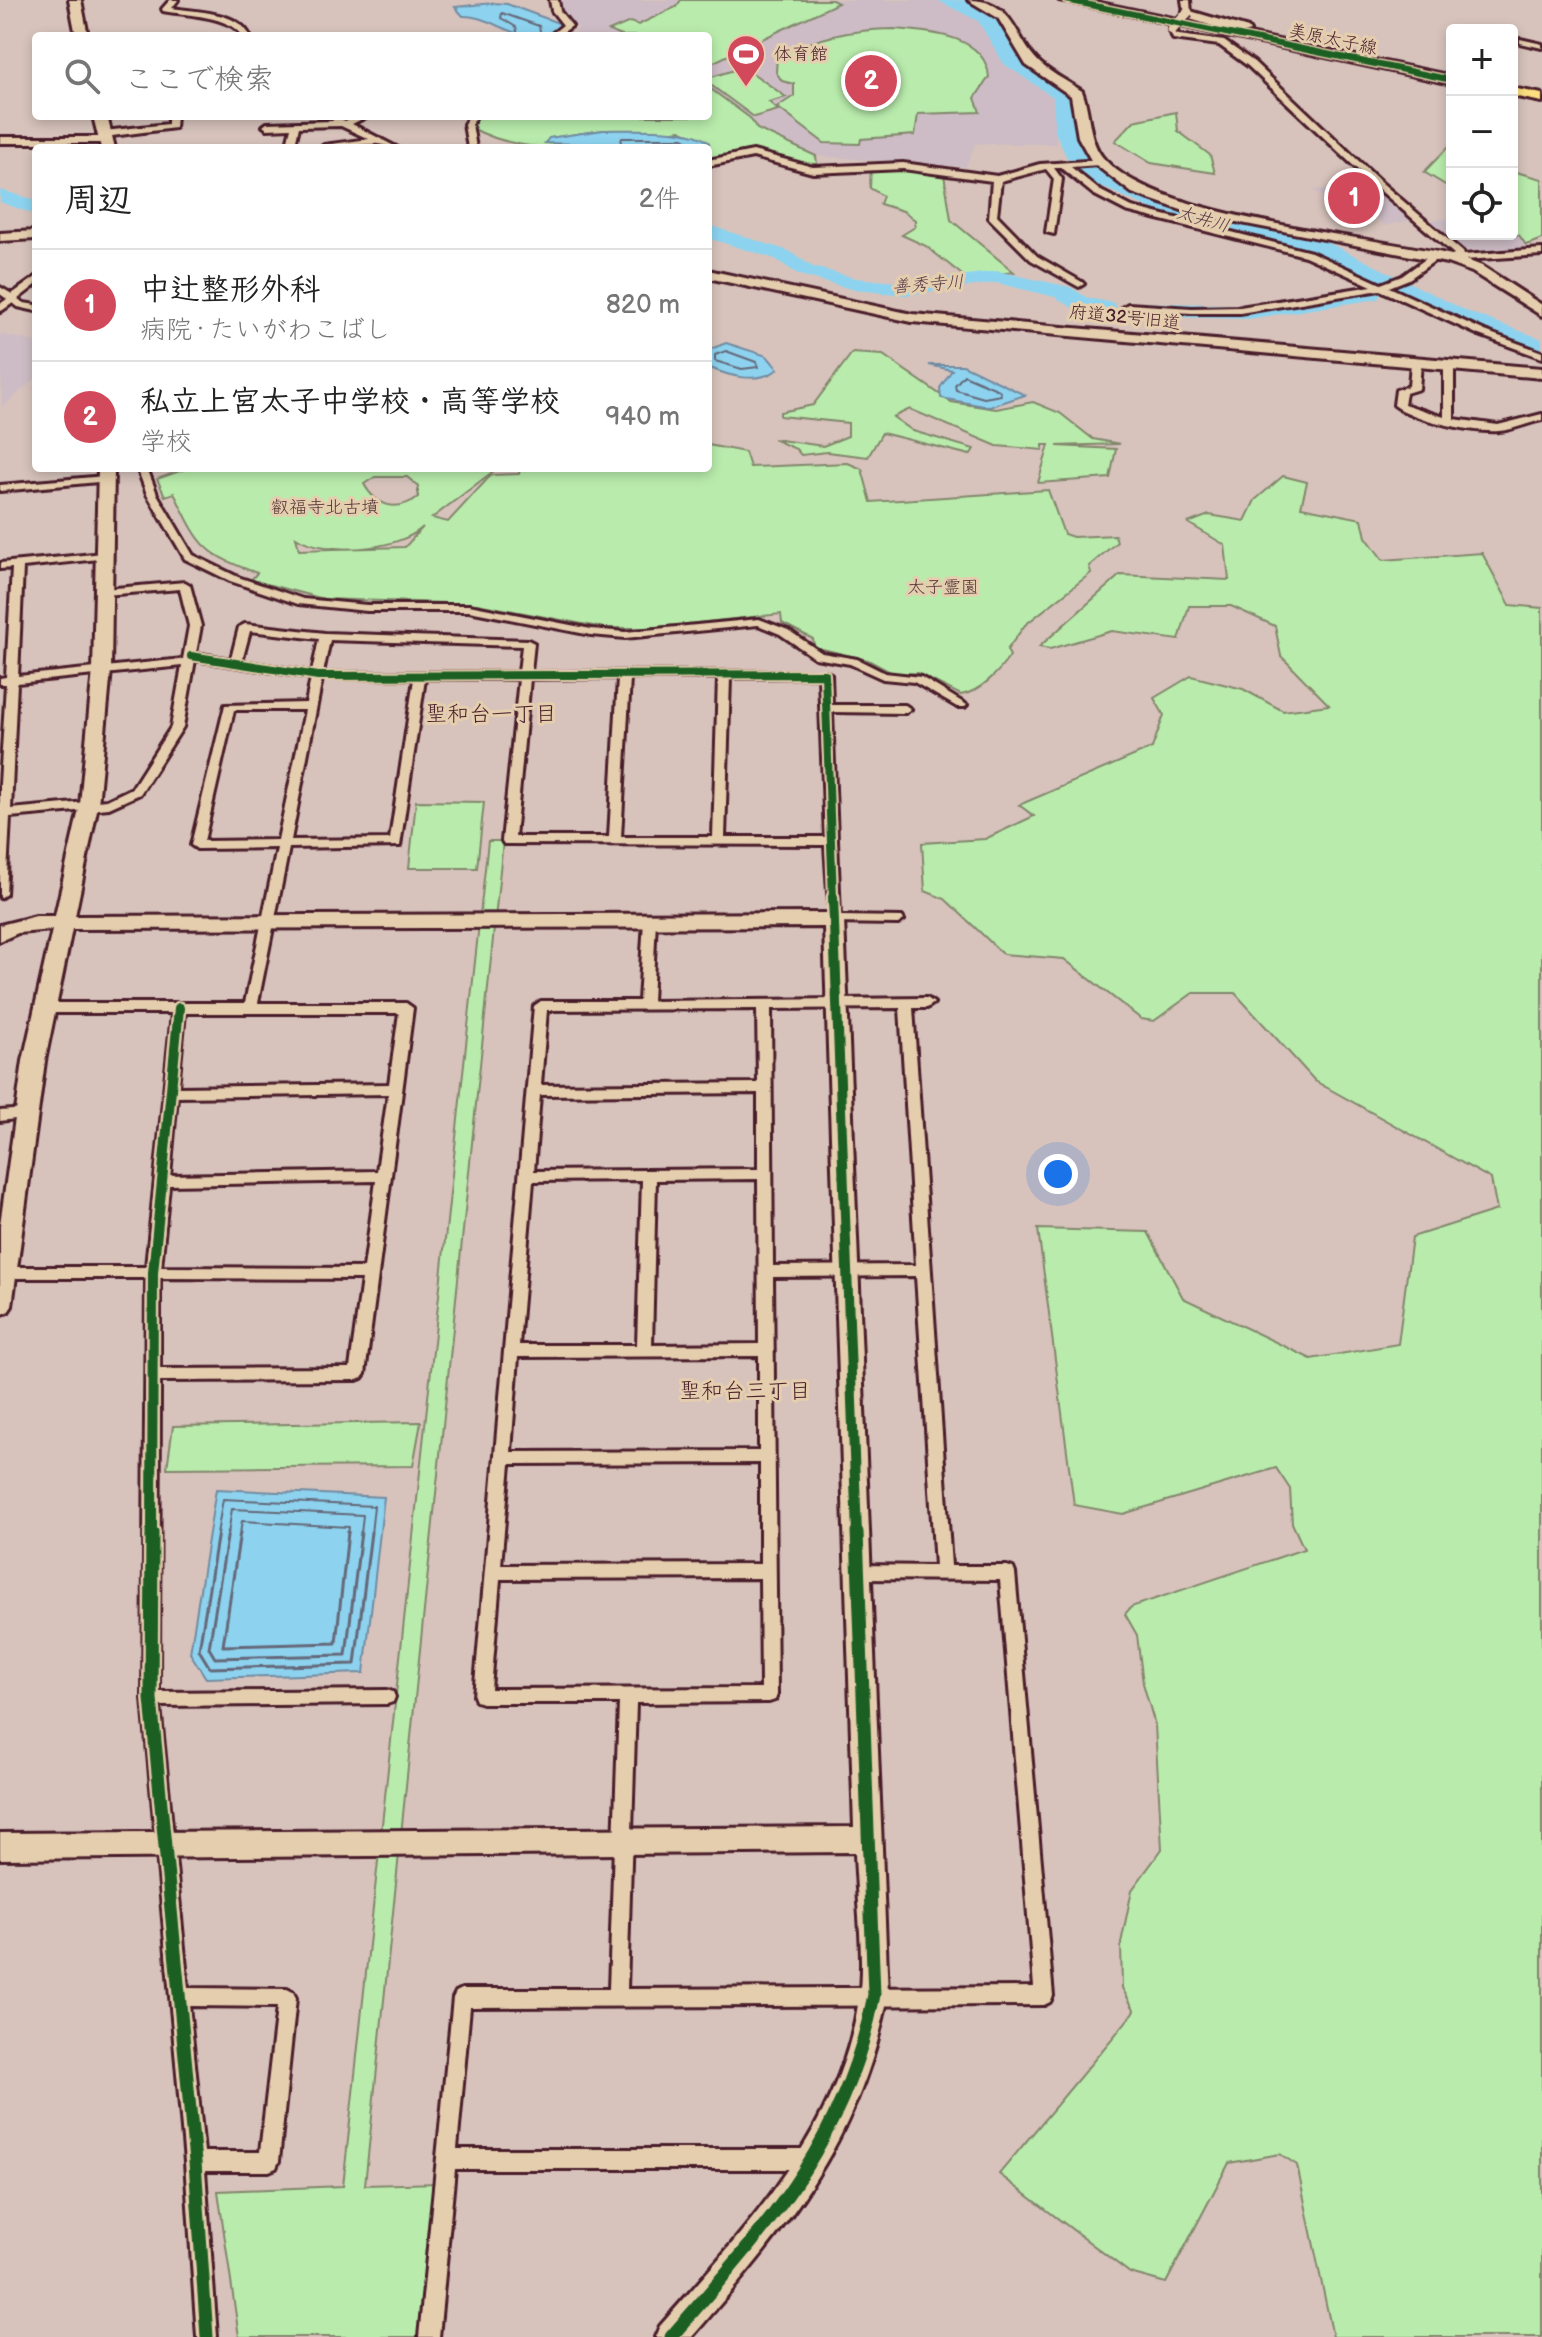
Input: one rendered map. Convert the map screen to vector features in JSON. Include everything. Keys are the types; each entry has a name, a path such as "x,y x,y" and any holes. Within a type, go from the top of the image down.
{"main road":[{"name":"美原太子線","path":"1066,0 1446,79"},
{"path":"1518,93 1542,98"}],"street":[{"path":"75,0 81,32"},
{"path":"174,0 166,9 220,18 242,28 244,32"},
{"path":"554,0 556,11 568,26 559,32"},
{"path":"974,0 1003,16 1031,62 1077,94 1085,137 1096,162 1137,190 1190,209 1434,257 1451,259 1542,252"},
{"path":"1233,34 1244,31 1187,9 1172,30 1176,37 1221,43 1251,64 1379,185 1460,254 1451,259"},
{"path":"1523,41 1542,46"},
{"path":"101,120 106,141"},
{"path":"0,140 106,141 172,126 172,120"},
{"path":"336,120 383,144"},
{"path":"267,126 344,124 354,120"},
{"path":"470,120 468,124 471,144"},
{"path":"291,144 295,127"},
{"path":"353,144 375,141"},
{"path":"712,162 753,154 813,170 903,166 997,179 1048,166 1096,162"},
{"path":"1064,164 1096,192 1129,209 1308,254 1542,355"},
{"path":"1048,166 1058,179 1051,232"},
{"path":"997,179 992,216 1034,258 1079,284"},
{"path":"0,237 32,235"},
{"path":"1128,307 1256,309 1302,299 1349,296 1404,279 1434,257"},
{"path":"1451,259 1477,269 1539,306"},
{"name":"府道32号旧道","path":"712,275 912,318 1542,373"},
{"path":"0,309 32,283"},
{"path":"0,290 32,306"},
{"path":"1416,363 1414,389 1401,390 1399,405 1409,412 1449,419 1472,427 1500,428 1542,417"},
{"path":"1449,366 1449,419"},
{"path":"144,472 152,494 189,557 234,579 302,602 367,608 469,608 591,632 625,635 759,622 794,638 809,652 853,661 883,676 917,679 961,705"},
{"path":"0,488 106,474 102,670 89,805 25,1114 0,1306"},
{"path":"0,566 104,556"},
{"path":"0,894 18,564"},
{"path":"3,814 109,804 136,791 177,727 195,626 185,585 104,592"},
{"path":"235,664 245,627 325,636 528,643 508,841 830,841"},
{"path":"251,1008 325,636"},
{"path":"671,2337 761,2233 815,2159 860,2060 874,1995 849,1269 830,841 825,674 828,658"},
{"path":"0,681 190,659 318,676 825,674"},
{"path":"615,841 624,675"},
{"path":"719,841 724,675"},
{"path":"311,706 229,707 197,845 396,843 420,676"},
{"path":"826,708 905,709"},
{"path":"645,1006 650,920"},
{"path":"0,934 24,924 66,923 898,920"},
{"path":"764,1005 769,1695 482,1696 541,1006 927,1003"},
{"path":"906,1004 943,1572"},
{"path":"45,1008 406,1008 357,1374 154,1375"},
{"path":"179,1008 165,1180 153,1273 151,1699 195,2162 207,2337"},
{"path":"534,1090 764,1088"},
{"path":"171,1092 393,1089"},
{"path":"0,1116 25,1114"},
{"path":"527,1176 765,1174"},
{"path":"165,1180 382,1176"},
{"path":"644,1350 649,1176"},
{"path":"766,1272 925,1270"},
{"path":"3,1272 370,1274"},
{"path":"512,1351 766,1350"},
{"path":"503,1458 767,1457"},
{"path":"494,1572 769,1571"},
{"path":"429,2337 449,2159 462,1998 1044,1996 1007,1573 859,1572"},
{"path":"618,1996 628,1696"},
{"path":"151,1699 387,1697"},
{"path":"0,1846 868,1839"},
{"path":"178,1997 287,1998 269,2161 195,2162"},
{"path":"449,2159 815,2159"}],"shaded area":[{"path":"558,0 933,0 952,5 980,19 1002,60 1052,95 1057,103 1056,144 975,144 966,167 816,156 757,129 750,118 712,90 712,32 576,32 579,28 566,20"},
{"path":"1357,170 1411,220 1385,226 1371,213 1327,200 1313,190 1357,186 1349,174"},
{"path":"1446,219 1446,240 1423,221"},
{"path":"1518,235 1528,249 1460,251 1446,240 1518,240"},
{"path":"0,334 32,341 32,381 2,407"}],"green space":[{"path":"681,0 832,0 838,3 714,62 712,32 609,31 630,22 638,25 676,7"},
{"path":"894,29 953,38 977,52 985,63 989,77 975,98 980,112 918,114 915,135 861,139 860,144 824,143 777,107 794,96 794,84 782,81 776,72 777,56 834,36"},
{"name":"体育館","path":"744,67 786,97 769,102 778,110 754,117 712,86 712,77"},
{"path":"712,90 750,118 757,129 816,156 817,164 795,163 748,150 712,158 712,144 680,130 660,133 603,130 551,138 546,143 556,144 518,144 472,128 473,120 712,120"},
{"path":"1176,112 1178,131 1210,155 1215,173 1151,163 1115,141 1134,121"},
{"path":"1446,149 1446,185 1424,172"},
{"path":"871,167 944,174 951,220 1014,272 966,278 926,246 902,235 915,227 915,220 903,211 880,204 883,196 870,188"},
{"path":"1518,173 1542,179 1542,239 1526,245 1519,235"},
{"path":"852,353 883,355 951,402 996,409 1033,402 1060,413 1093,439 1120,444 1057,446 1116,449 1110,478 1038,483 1049,445 1043,445 1043,450 997,446 910,409 893,417 913,431 974,449 970,455 882,433 868,457 827,452 801,455 796,449 773,439 823,446 848,436 848,423 780,416 780,412 813,405"},
{"name":"太子霊園","path":"712,446 745,452 750,467 848,463 862,469 871,502 1048,490 1064,534 1073,537 1115,535 1117,542 1089,566 1091,573 1025,625 1007,650 1010,656 995,675 982,686 961,695 917,673 894,674 868,660 814,647 813,639 782,623 781,614 650,628 604,628 477,604 324,599 251,580 257,573 224,559 204,545 174,493 165,496 157,479 177,472 492,472 432,518 448,522 491,475 712,472","holes":["375,477 407,477 418,486 418,497 394,506 374,498 364,484","423,527 405,547 349,549 379,546 411,535","296,537 308,543 340,549 299,550"]},
{"path":"1283,476 1307,482 1301,507 1362,519 1366,537 1383,560 1482,553 1510,605 1542,608 1542,2337 1333,2337 1297,2165 1280,2154 1229,2163 1166,2283 1130,2273 999,2174 1135,2011 1122,1988 1121,1943 1132,1890 1162,1849 1155,1725 1143,1683 1137,1635 1125,1614 1131,1607 1304,1549 1292,1523 1290,1489 1276,1468 1123,1514 1074,1505 1038,1229 1148,1232 1183,1298 1311,1359 1398,1344 1412,1237 1497,1210 1491,1179 1315,1081 1235,993 1193,993 1154,1021 1141,1019 1064,959 1003,954 945,899 925,891 922,843 985,839 1034,816 1019,805 1152,748 1164,715 1154,698 1191,676 1243,689 1283,711 1329,705 1281,656 1275,626 1231,606 1189,606 1179,640 1112,631 1050,649 1039,647 1120,575 1229,580 1225,545 1188,523 1209,515 1245,521 1255,500"},
{"path":"416,801 484,802 477,868 409,868"},
{"path":"488,841 503,841 365,2185 440,2183 420,2337 239,2337 218,2191 343,2186"},
{"path":"421,1422 413,1466 167,1468 173,1426"}],"water":[{"path":"507,4 561,24 550,32 513,32 488,21 463,16 455,7"},
{"path":"603,130 676,131 709,143 545,143 549,138"},
{"path":"726,343 767,356 778,369 762,377 734,376 712,368 712,348"},
{"path":"929,365 963,365 1025,395 989,407 941,398 940,388 952,370"},
{"path":"216,1489 384,1497 364,1673 206,1678 190,1653"}],"waterway":[{"name":"太井川","path":"946,0 973,9 985,17 994,27 1011,60 1062,95 1065,132 1076,156 1093,176 1186,217 1322,247 1463,318 1542,347"},
{"name":"善秀寺川","path":"0,196 32,206"},
{"name":"善秀寺川","path":"712,232 782,255 806,271 855,284 906,289 997,277 1062,292 1081,303 1106,308"},
{"name":"善秀寺川","path":"1129,309 1248,312 1370,294"}],"cycle path":[{"path":"1066,0 1446,79"},
{"path":"191,656 318,676 825,674 874,1995 864,2045 848,2093 826,2138 769,2221 671,2337"},
{"path":"179,1008 153,1273 151,1699 195,2162 207,2337"}],"place":[{"name":"私立上宮太子中学校・高等学校","path":"871,81"},
{"name":"体育館","path":"746,88"},
{"name":"中辻整形外科","path":"1354,198"}],"district":[{"name":"聖和台一丁目","path":"491,713"},
{"name":"聖和台三丁目","path":"745,1390"}],"park label":[{"name":"叡福寺北古墳","path":"325,507"}]}
